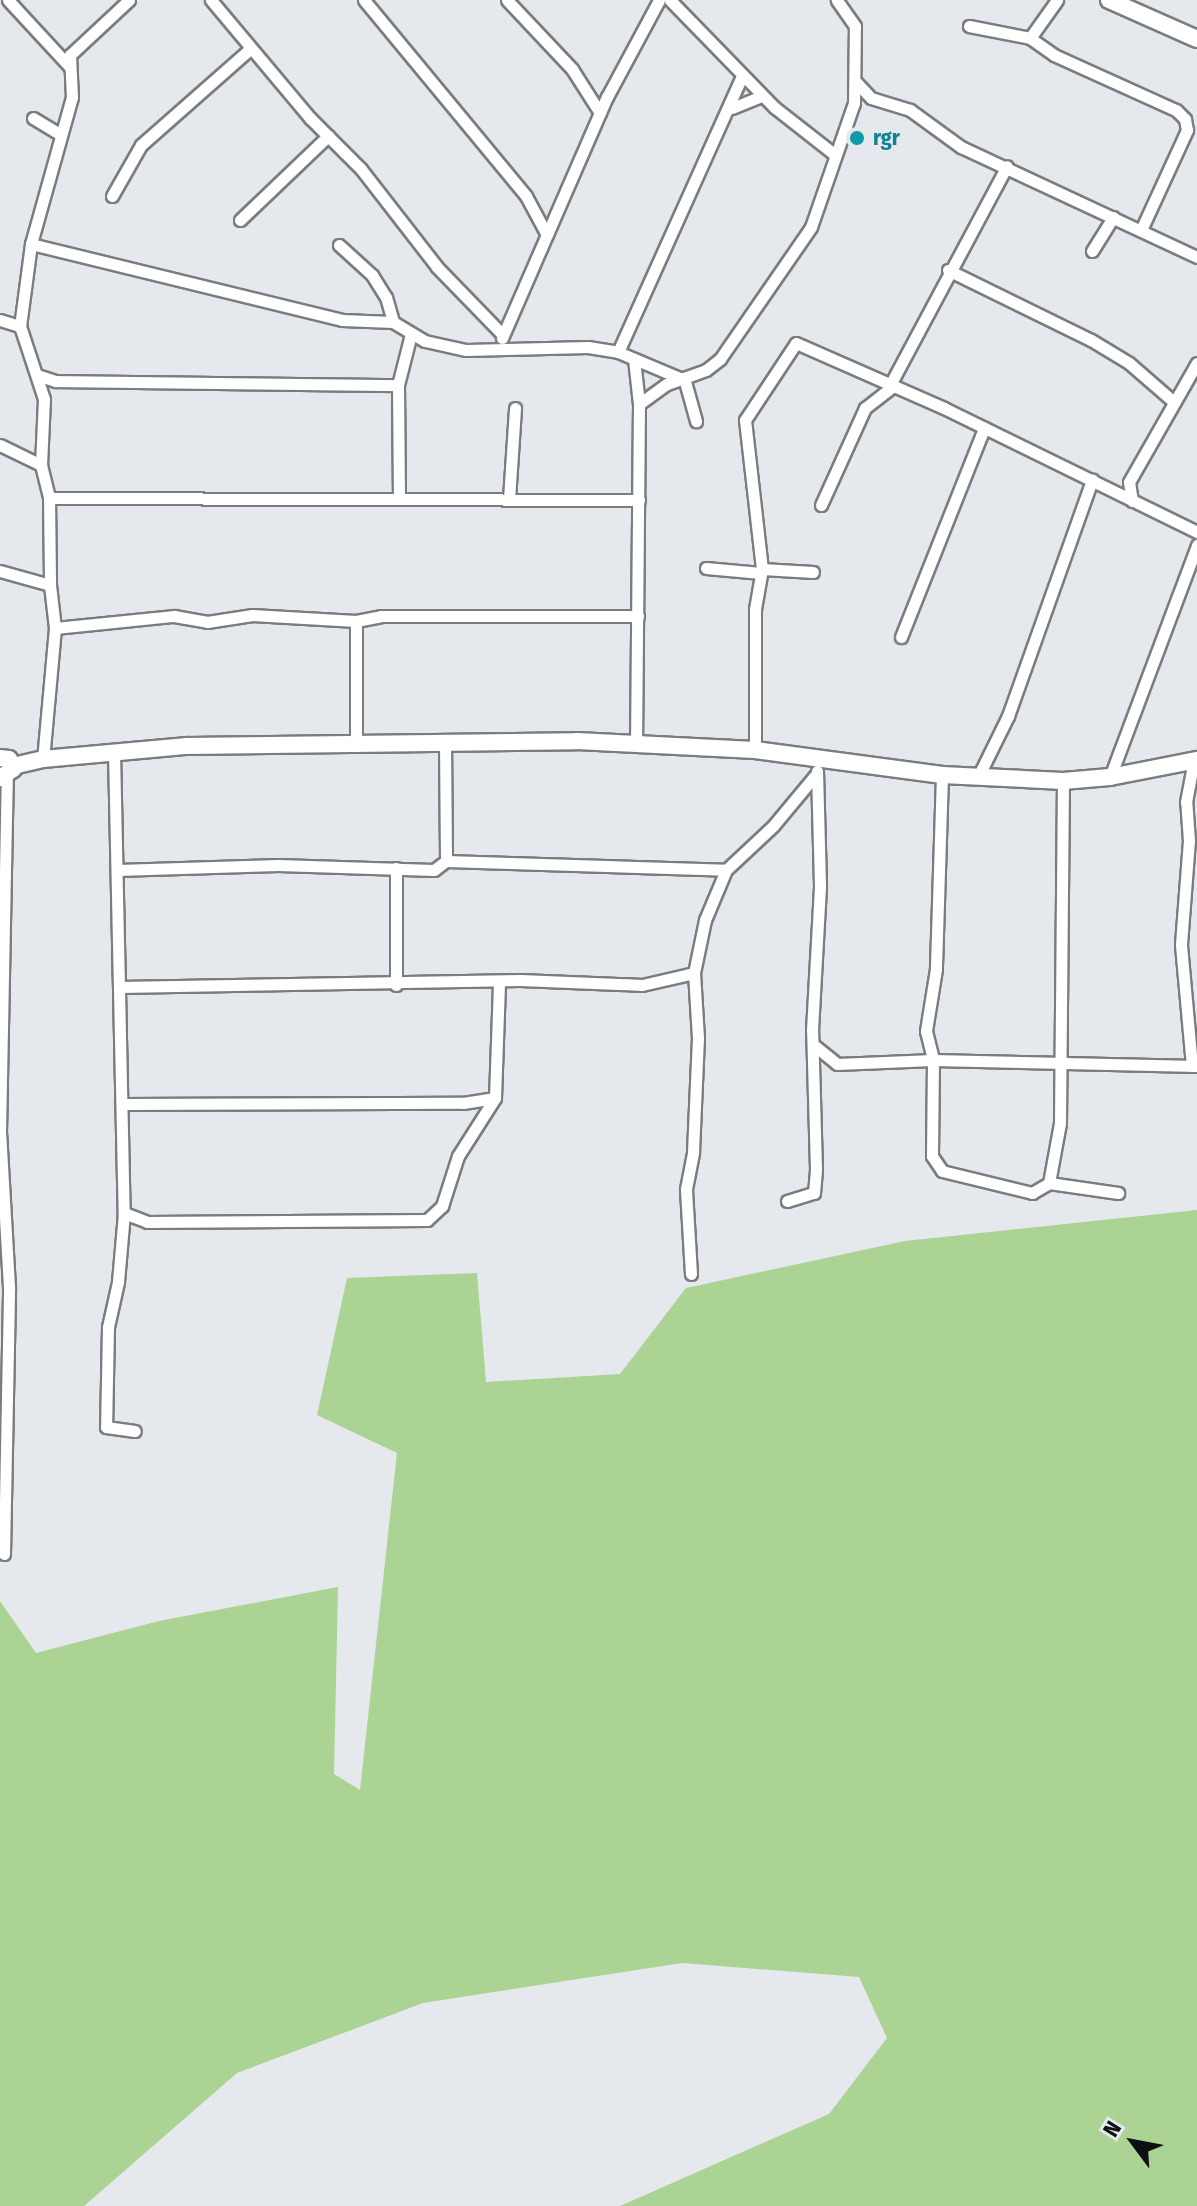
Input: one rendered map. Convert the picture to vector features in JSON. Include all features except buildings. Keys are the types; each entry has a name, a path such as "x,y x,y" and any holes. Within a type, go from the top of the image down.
{"street":[{"path":"8,0 69,66"},
{"path":"43,759 55,628 50,585 49,498 41,465 45,415 37,375 20,326 31,244 54,175 60,134 72,97 69,66 74,50 129,0"},
{"path":"211,0 250,49 361,169 437,267 501,333 505,347"},
{"path":"364,0 526,196 544,223 547,235"},
{"path":"507,0 601,98"},
{"path":"501,333 600,113 601,98 659,0"},
{"path":"670,0 737,64 742,76 762,96 834,154"},
{"path":"639,404 720,359 764,289 800,246 811,227 854,103 855,26 837,0"},
{"path":"1030,38 1057,0"},
{"path":"1109,0 1197,39"},
{"path":"969,26 1003,28 1030,38 1054,55 1176,110 1185,119 1187,130 1141,230"},
{"path":"112,196 141,145 250,49"},
{"path":"618,352 731,109 742,76"},
{"path":"856,82 871,98 910,110 961,147 1197,257"},
{"path":"731,109 762,96"},
{"path":"854,103 871,98"},
{"path":"33,118 60,134"},
{"path":"240,220 328,136"},
{"path":"821,505 865,408 896,384 948,270 1007,166"},
{"path":"1092,251 1113,217"},
{"path":"31,244 342,320 393,322 411,334 466,350 556,345 618,352 682,378"},
{"path":"339,245 372,275 386,297 393,322"},
{"path":"948,270 1091,340 1129,363 1174,402"},
{"path":"0,320 20,326"},
{"path":"399,499 398,385 411,334"},
{"path":"755,750 755,609 761,571 745,420 796,343 896,384 1197,532"},
{"path":"634,359 639,404 636,741"},
{"path":"1112,489 1129,482 1197,363"},
{"path":"37,375 56,381 398,385"},
{"path":"682,378 696,421"},
{"path":"509,499 515,408"},
{"path":"901,637 984,428"},
{"path":"0,445 41,465"},
{"path":"978,777 1008,716 1092,480"},
{"path":"1129,482 1132,501"},
{"path":"49,498 639,500"},
{"path":"1110,777 1197,545"},
{"path":"706,568 813,572"},
{"path":"0,571 50,585"},
{"path":"55,628 174,616 207,622 252,615 356,621 381,616 638,616"},
{"path":"356,621 356,746"},
{"path":"4,1554 9,1287 0,1132 5,770 43,759 114,751 636,741 755,750 818,765 1063,781 1110,777 1196,760 1186,802 1193,843 1181,944 1194,1066 933,1060 837,1064 815,1046"},
{"path":"445,743 446,861"},
{"path":"114,751 124,1213 118,1282 108,1327 106,1427 135,1431"},
{"path":"691,1274 686,1189 693,1152 698,1038 694,973 705,920 726,870 773,826 818,765"},
{"path":"787,1201 814,1193 818,765"},
{"path":"942,775 936,969 926,1031 933,1060 932,1156 942,1171 1032,1193 1049,1183 1118,1193"},
{"path":"1049,1183 1057,1148 1062,1064 1063,781"},
{"path":"117,870 434,870 446,861 726,870"},
{"path":"396,868 396,985"},
{"path":"119,987 499,983 642,985 694,973"},
{"path":"124,1213 147,1222 427,1220 442,1206 458,1156 495,1098 499,983"},
{"path":"122,1104 463,1103 495,1098"}],"green space":[{"path":"1197,1210 1197,2206 620,2206 829,2114 887,2038 859,1977 682,1963 423,2003 237,2073 84,2206 0,2206 0,1601 36,1653 159,1621 338,1587 334,1774 360,1790 397,1453 317,1415 347,1278 477,1273 486,1382 620,1374 686,1288 905,1241"}],"place":[{"name":"rgr","path":"857,138"}]}
